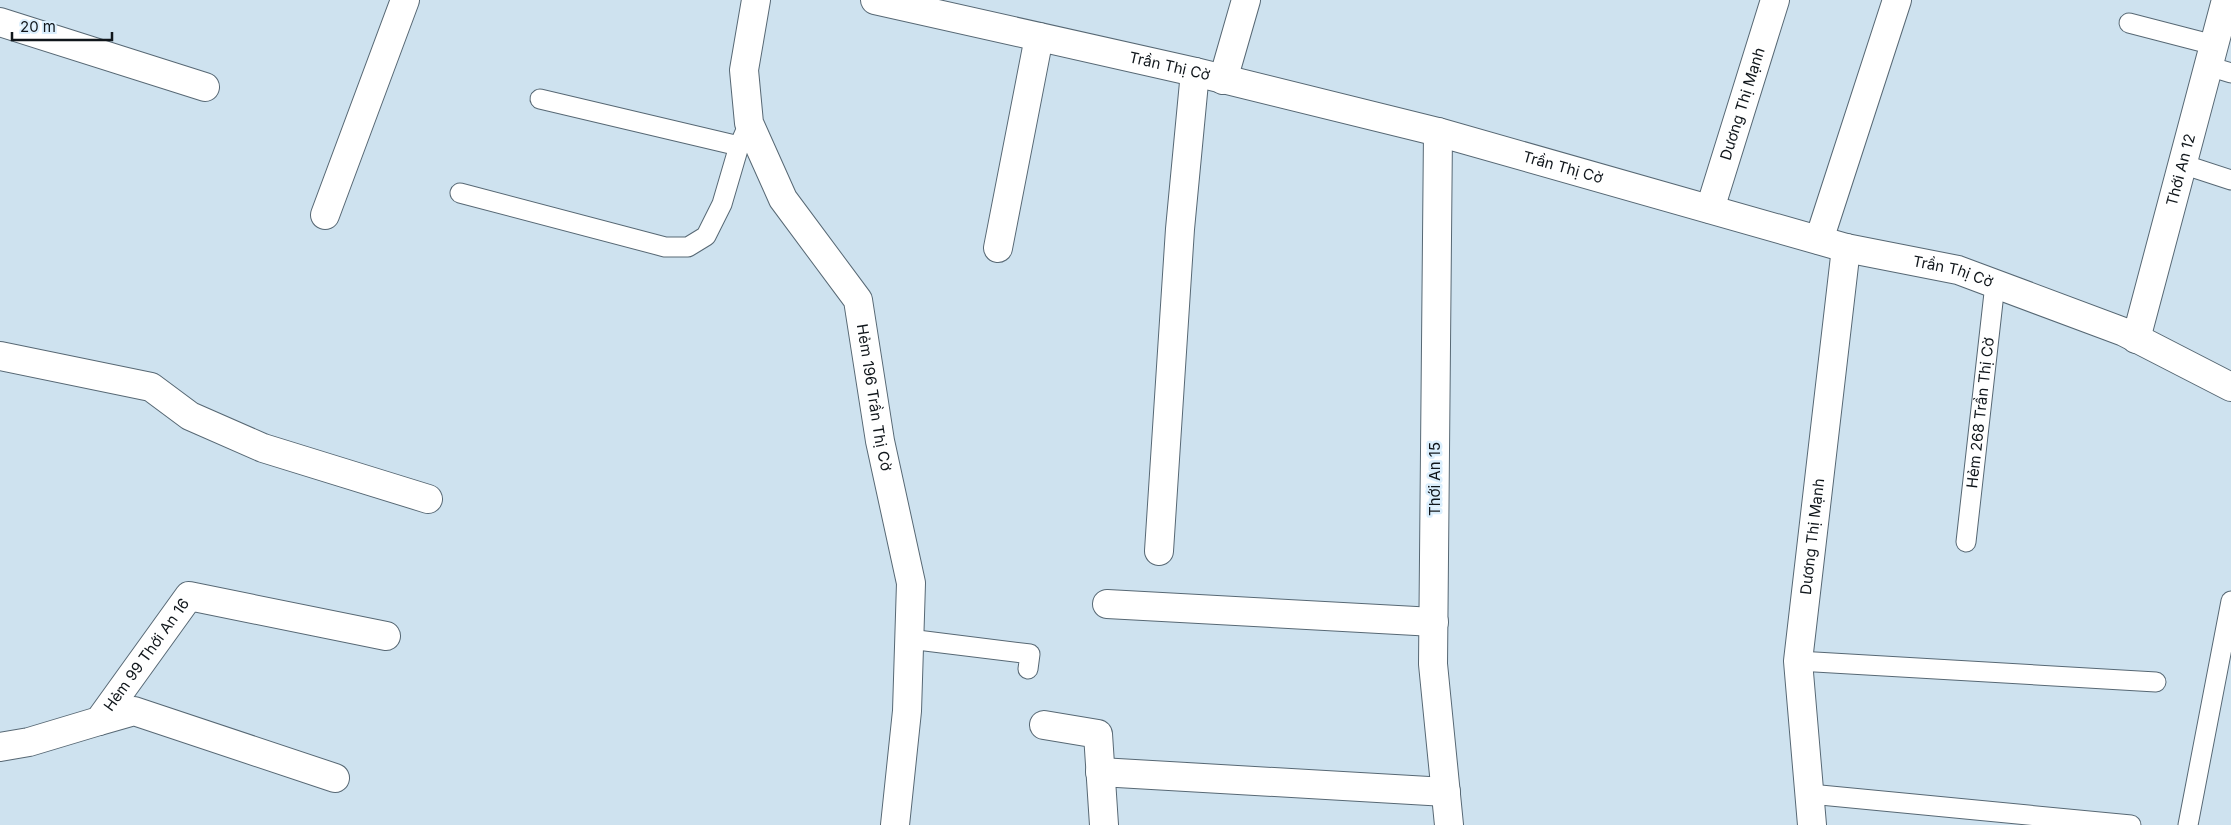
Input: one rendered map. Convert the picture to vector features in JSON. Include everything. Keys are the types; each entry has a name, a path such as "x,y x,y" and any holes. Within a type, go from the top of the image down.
{"street":[{"path":"325,216 406,0"},
{"name":"Hẻm 196 Trần Thị Cờ","path":"756,0 744,70 744,135 782,199 858,300 880,442 911,583 907,711 895,825"},
{"name":"Trần Thị Cờ","path":"875,0 1196,72 1438,132 1846,248 1958,270 2124,332 2231,387"},
{"path":"1223,80 1246,0"},
{"name":"Dương Thị Mạnh","path":"1710,208 1775,0"},
{"path":"1819,240 1897,0"},
{"name":"Thới An 12","path":"2136,339 2182,164 2218,62 2226,0"},
{"path":"0,22 205,87"},
{"path":"998,248 1038,37"},
{"path":"1159,551 1180,239 1196,72"},
{"name":"Thới An 15","path":"1438,132 1433,664 1449,825"},
{"name":"Dương Thị Mạnh","path":"1812,825 1798,661 1846,248"},
{"path":"0,356 151,387 190,416 263,448 428,499"},
{"name":"Hẻm 99 Thới An 16","path":"0,747 28,742 99,721 189,596 386,636"},
{"path":"1107,604 1434,622"},
{"path":"99,721 134,711 335,778"},
{"path":"1044,725 1098,734 1104,825"},
{"path":"1100,772 1446,792"}],"lane":[{"path":"2129,23 2218,62"},
{"path":"460,193 665,248 688,247 706,236 716,219 744,135 540,99"},
{"path":"2182,164 2231,180"},
{"name":"Hẻm 268 Trần Thị Cờ","path":"1966,542 1995,284"},
{"path":"2188,825 2231,601"},
{"path":"909,639 1030,654 1028,669"},
{"path":"1798,661 2156,682"},
{"path":"1810,794 2131,825"}]}
